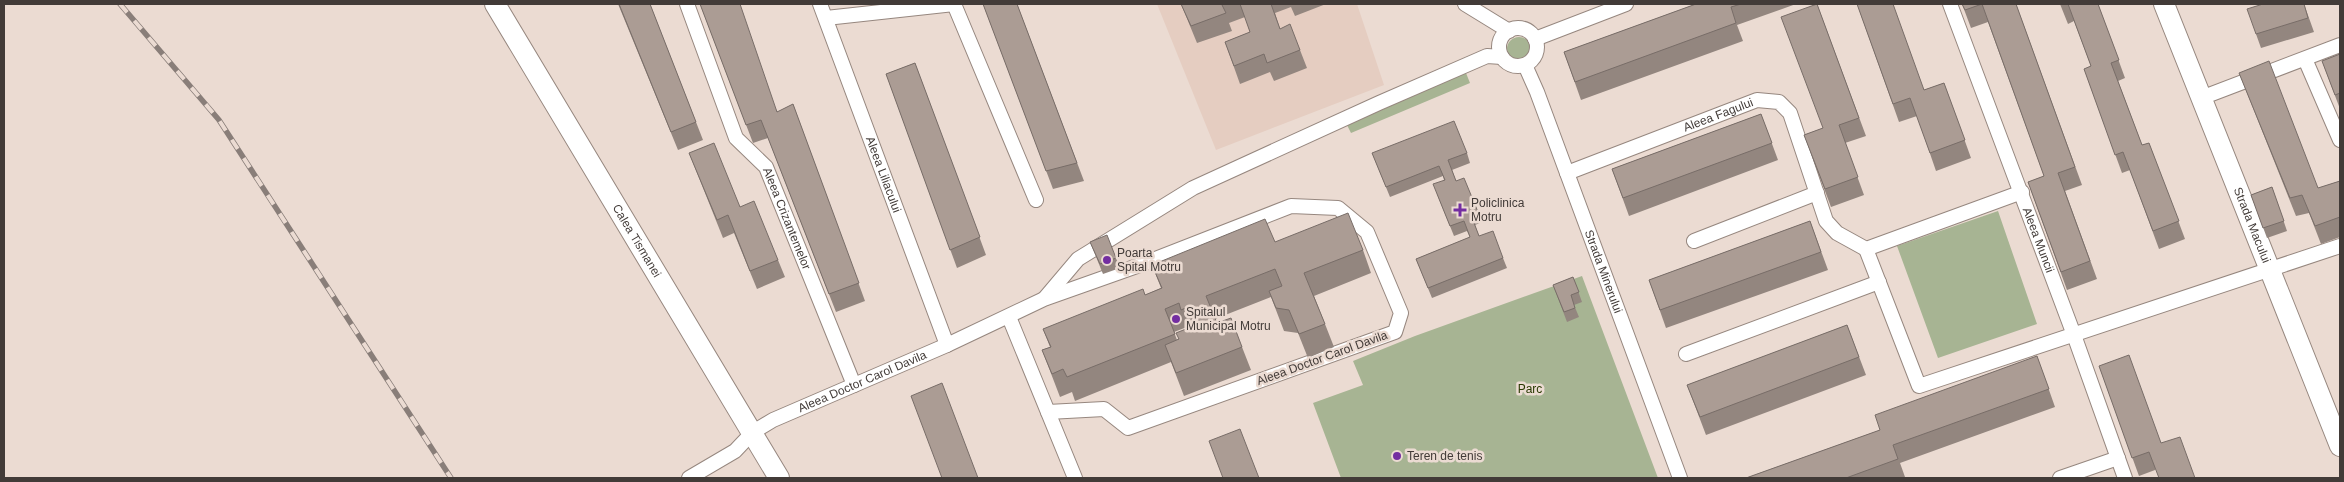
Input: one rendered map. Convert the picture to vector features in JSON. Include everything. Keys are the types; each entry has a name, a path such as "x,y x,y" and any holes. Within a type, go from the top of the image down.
{"main road":[{"name":"Calea Tismanei","path":"495,4 779,478"},
{"name":"Strada Macului","path":"2164,4 2200,98 2272,270 2340,446"}],"street":[{"name":"Aleea Crizantemelor","path":"687,4 736,138 766,167 854,385"},
{"name":"Aleea Liliacului","path":"820,4 948,345"},
{"path":"826,18 954,4 1036,200"},
{"path":"1465,4 1509,31"},
{"path":"1535,39 1626,4"},
{"name":"Aleea Muncii","path":"1950,4 2022,192 2125,478"},
{"path":"1519,28 1527,30 1535,39 1536,54 1525,65 1510,64 1502,57 1500,41 1509,31 1519,28"},
{"path":"2200,98 2340,46"},
{"name":"Aleea Doctor Carol Davila","path":"1044,299 1078,259 1193,188 1487,56 1502,57"},
{"path":"2305,59 2340,140"},
{"name":"Strada Minerului","path":"1525,65 1537,92 1680,478"},
{"name":"Aleea Fagului","path":"1567,173 1757,100 1779,102 1790,113 1826,221 1837,233 1866,249"},
{"path":"2022,192 1866,249 1919,386 2340,246"},
{"path":"1694,241 1817,193"},
{"name":"Aleea Doctor Carol Davila","path":"689,478 735,451 753,432 773,420 948,345 1044,299 1140,265 1291,206 1338,208 1367,232 1401,312 1395,332 1128,428 1104,409 1048,412"},
{"path":"1686,354 1879,282"},
{"path":"1009,317 1075,478"},
{"path":"2060,478 2118,458"}],"shaded area":[{"path":"1157,4 1357,4 1384,85 1216,150"}],"green space":[{"path":"1519,37 1524,38 1530,44 1530,54 1524,60 1519,61 1514,60 1508,54 1507,49 1508,44 1514,38"},
{"path":"1466,73 1470,83 1351,133 1347,125"},
{"path":"1998,211 2037,324 1938,358 1897,246"},
{"name":"Parc","path":"1582,276 1658,478 1341,478 1313,403 1363,385 1353,361 1415,336"}],"building":[{"path":"619,4 650,4 696,122 671,132"},
{"path":"700,4 740,4 777,112 793,104 859,283 829,294 761,120 746,125"},
{"path":"983,4 1017,4 1077,163 1046,171"},
{"path":"1181,4 1225,4 1222,5 1226,13 1191,26"},
{"path":"1240,4 1271,4 1280,29 1290,24 1300,50 1267,63 1264,54 1234,66 1225,42 1250,32"},
{"path":"1696,4 1741,4 1731,7 1736,23 1575,82 1564,52"},
{"path":"1817,4 1859,118 1839,125 1858,177 1825,189 1804,135 1823,128 1781,17"},
{"path":"1857,4 1893,4 1924,90 1944,83 1965,140 1930,153 1910,98 1893,104"},
{"path":"1962,4 1982,4 1965,10"},
{"path":"1982,4 2016,4 2075,167 2058,173 2090,261 2061,272 2028,182 2044,176"},
{"path":"2068,4 2098,4 2119,60 2111,63 2142,145 2149,143 2179,221 2153,231 2123,152 2115,155 2084,69 2091,66"},
{"path":"2263,4 2304,4 2308,18 2256,34 2247,9"},
{"path":"2340,54 2340,93 2335,95 2322,61"},
{"path":"2269,61 2318,188 2340,181 2340,217 2315,226 2302,195 2290,198 2239,73"},
{"path":"915,63 980,237 950,250 886,74"},
{"path":"1761,114 1772,143 1623,198 1612,169"},
{"name":"Policlinica Motru","path":"1454,121 1467,153 1448,160 1456,181 1464,178 1478,212 1471,215 1479,236 1493,231 1503,258 1428,288 1416,259 1470,237 1464,221 1450,226 1433,184 1445,180 1439,166 1386,187 1372,153"},
{"path":"714,143 740,207 754,201 778,260 750,271 728,215 717,220 689,153"},
{"path":"2272,187 2284,221 2263,228 2251,195"},
{"path":"1348,213 1363,250 1304,273 1325,324 1299,334 1289,310 1276,308 1269,291 1282,286 1275,269 1206,296 1217,323 1231,318 1242,347 1176,373 1165,345 1179,339 1176,333 1196,325 1188,307 1181,310 1179,303 1165,309 1175,334 1067,377 1063,369 1052,374 1042,350 1051,347 1043,329 1143,289 1145,295 1162,288 1152,265 1265,219 1275,242"},
{"path":"1810,221 1821,252 1660,310 1649,280"},
{"path":"1107,235 1116,258 1100,264 1090,242"},
{"path":"1573,277 1579,292 1571,295 1575,308 1564,312 1553,285"},
{"path":"1847,325 1859,357 1700,417 1687,385"},
{"path":"2129,355 2161,443 2180,437 2195,478 2159,478 2149,452 2132,458 2099,366"},
{"path":"2037,356 2049,389 1893,445 1898,459 1846,478 1746,478 1880,430 1875,415"},
{"path":"942,383 978,478 942,478 911,396"},
{"path":"1240,429 1259,478 1223,478 1209,441"}],"railway":[{"path":"120,4 219,120 451,478"}],"place":[{"name":"Policlinica Motru","path":"1460,210"},
{"name":"Poarta Spital Motru","path":"1107,260"},
{"name":"Spitalul Municipal Motru","path":"1176,319"},
{"name":"Teren de tenis","path":"1397,456"}]}
